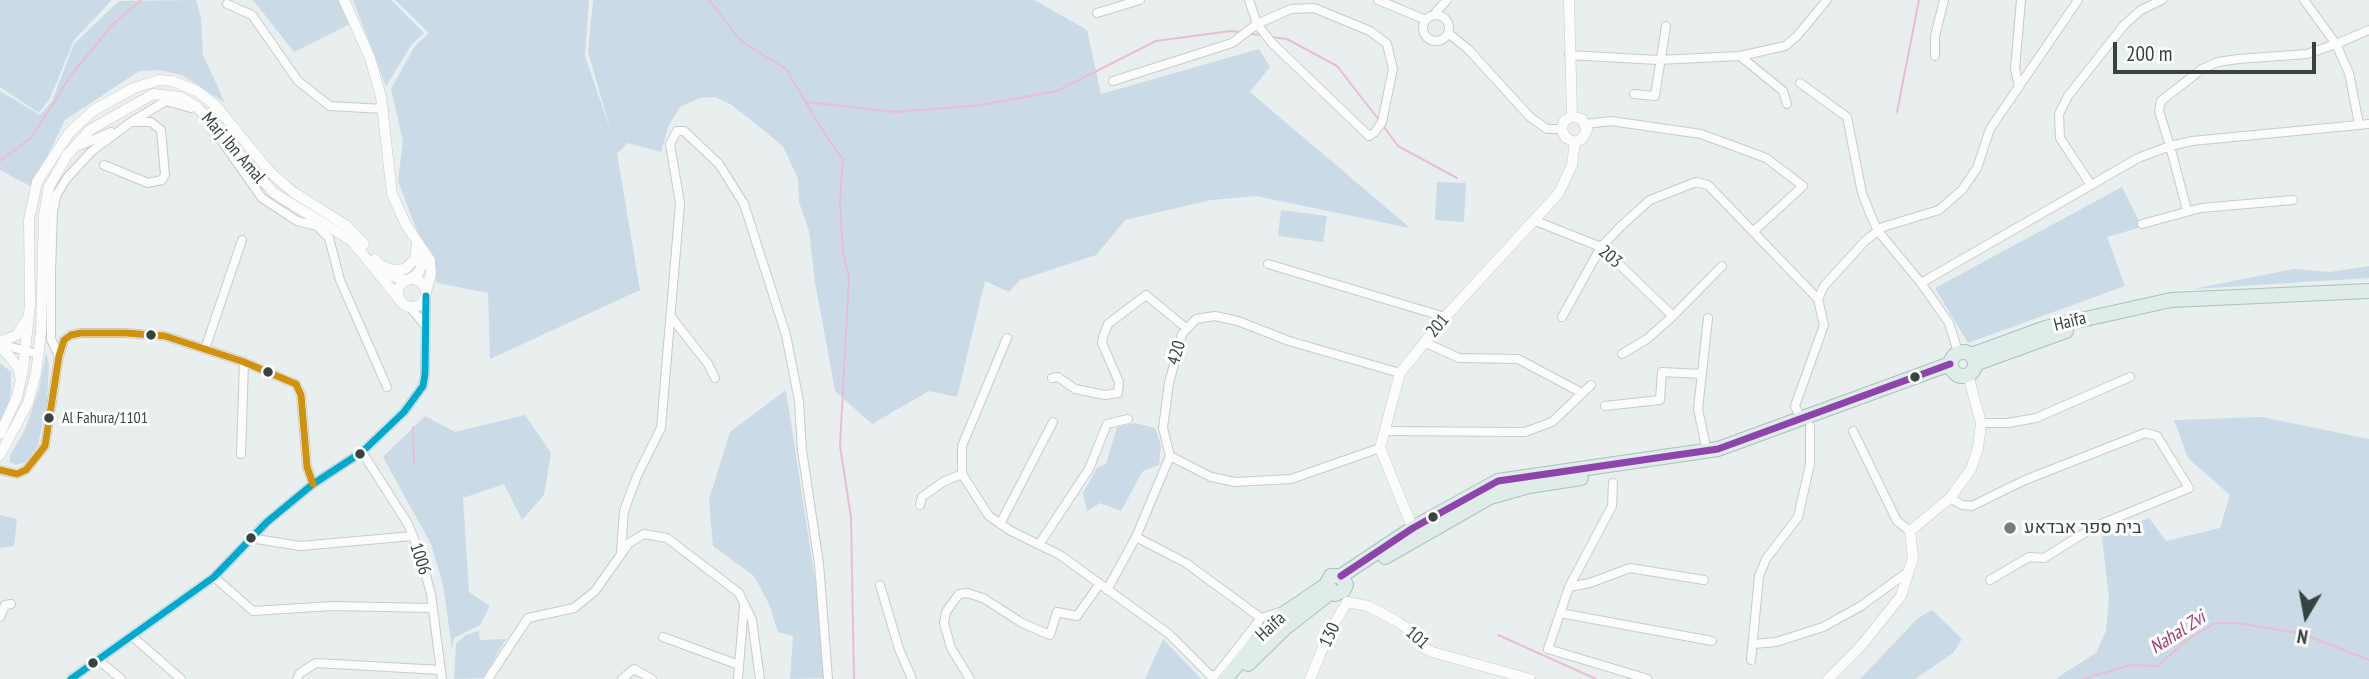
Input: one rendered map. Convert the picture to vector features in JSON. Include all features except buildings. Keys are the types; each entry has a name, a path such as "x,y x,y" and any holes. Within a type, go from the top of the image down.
{"highway":[{"name":"Haifa","path":"1236,679 1259,651 1338,588 1415,533 1490,497 1506,492 1721,459 1806,423 1963,364 2045,328 2171,300 2369,290"},
{"name":"Haifa","path":"1216,678 1289,610 1338,588"}],"street":[{"path":"71,679 100,661 214,577 250,538 313,484 362,452 404,412 423,386 426,294 431,266 398,209 389,183 384,109 370,58 344,0"},
{"path":"1097,13 1140,0"},
{"path":"1113,81 1232,43 1257,24 1291,9 1314,8 1380,36 1392,55 1393,69 1382,122 1375,132 1369,136 1257,24 1249,0"},
{"path":"1378,0 1426,20"},
{"path":"1434,0 1436,13 1447,21 1448,33 1468,49 1530,117 1547,129 1561,129"},
{"path":"1447,0 1426,20 1423,27 1428,38 1439,41 1448,33"},
{"path":"1569,0 1572,116"},
{"path":"1569,55 1658,60 1740,55 1785,46 1828,0"},
{"path":"1936,56 1936,36 1944,0"},
{"path":"2019,87 2015,69 2021,0"},
{"path":"1818,299 1824,286 1878,231 1892,223 1939,210 1962,190 1977,168 1990,129 2078,0"},
{"path":"2091,185 2060,138 2059,114 2068,96 2124,25 2141,10 2162,0"},
{"path":"2304,0 2336,44 2348,73 2359,124"},
{"path":"227,4 252,15 298,81 330,106 384,109"},
{"path":"1634,94 1655,96 1658,60 1666,26"},
{"path":"2187,210 2159,111 2161,101 2202,69 2217,62 2307,54 2369,30"},
{"path":"1740,55 1783,91 1787,104"},
{"name":"Marj Ibn Amal","path":"0,434 21,380 26,351 30,312 29,220 37,182 47,162 69,133 94,110 134,88 159,80 186,85 206,98 269,171 293,192 347,226 389,275 407,279"},
{"path":"1800,83 1847,117 1862,193 1878,231 1922,283 1949,323 1980,423 1978,448 1970,469 1950,498 1910,531"},
{"name":"Marj Ibn Amal","path":"0,455 28,403 38,354 44,215 49,187 68,153 102,121 139,99 160,93 181,97 207,116 274,192 352,241 399,299"},
{"path":"59,356 51,339 53,211 57,194 92,151 121,128 166,101 188,105 201,115 262,198 297,221 317,226 329,238 340,280 387,387"},
{"path":"1572,116 1564,121 1561,129 1566,138 1575,142 1585,135 1586,124"},
{"path":"1572,116 1586,124 1611,121 1701,134 1766,158 1803,186 1755,231"},
{"path":"104,164 148,183 162,180 165,175 160,130 151,122 131,122"},
{"path":"1922,283 2138,158 2170,146 2192,141 2369,124"},
{"path":"68,153 89,139 121,128"},
{"path":"621,552 624,511 637,476 661,428 680,203 670,144 677,131 684,131 719,164 744,204 786,335 799,401 805,474 819,564 828,679"},
{"name":"201","path":"1380,447 1400,373 1445,317 1559,193 1567,179 1575,142"},
{"path":"1562,317 1601,247 1644,204 1696,183 1708,185 1818,299 1824,325 1795,406 1806,423 1810,464 1802,506 1789,532 1762,567 1754,607 1751,660"},
{"path":"2142,224 2187,210 2293,200"},
{"name":"203","path":"1533,220 1601,247 1673,316"},
{"path":"205,349 242,240"},
{"path":"377,262 392,270 405,269 415,259 417,242"},
{"path":"417,242 422,265 417,275 407,279 398,290 399,299 420,316 426,330"},
{"path":"1268,264 1445,317"},
{"path":"1622,354 1647,339 1722,266"},
{"path":"407,279 419,280 426,294"},
{"path":"409,306 421,304 426,294"},
{"path":"1052,378 1058,377 1075,389 1105,395 1118,393 1119,382 1102,343 1103,337 1108,324 1146,295 1186,328"},
{"path":"0,344 17,335 30,312"},
{"name":"420","path":"1170,456 1163,428 1169,383 1186,328 1196,318 1215,316 1400,373"},
{"path":"672,318 708,364 715,378"},
{"path":"1705,442 1698,409 1708,318"},
{"path":"0,470 17,474 26,470 45,446 64,340 81,333 126,332 166,336 244,362 296,384 301,395 307,467 313,484"},
{"path":"1007,338 962,446 962,474 989,516 1040,543 1099,584 1169,634 1216,678 1261,618 1289,610"},
{"path":"1424,342 1459,358 1518,359 1583,393"},
{"path":"0,344 38,354"},
{"path":"0,344 18,367 21,380"},
{"path":"241,454 244,362"},
{"path":"1605,407 1660,400 1662,372 1701,374"},
{"path":"1980,423 2008,423 2036,418 2130,377"},
{"path":"1385,431 1525,432 1552,422 1591,385"},
{"path":"1040,543 1090,469 1107,424 1128,419"},
{"path":"1000,524 1053,422"},
{"path":"1853,431 1896,522 1910,531"},
{"path":"1950,498 1962,505 1972,506 2025,480 2145,433 2157,436 2189,488 2094,527 2044,558 2029,557 1990,580"},
{"path":"1107,590 1136,537 1170,456 1206,475 1235,482 1291,479 1380,447 1415,533"},
{"name":"1006","path":"362,452 413,536 433,608 441,675"},
{"path":"920,505 922,497 943,482 962,474"},
{"path":"1613,483 1612,506 1569,587 1548,649 1648,679"},
{"path":"1828,679 1894,606 1912,569 1910,531"},
{"path":"488,679 528,618 574,608 595,591 621,552 635,537 644,534 667,538 739,593 752,620 760,679"},
{"path":"250,538 300,546 413,536"},
{"path":"1136,537 1186,563 1261,618"},
{"path":"1569,587 1590,583 1630,568 1704,580"},
{"path":"1753,644 1776,642 1823,627 1861,606 1912,569"},
{"path":"214,577 253,611 332,606 433,608"},
{"path":"970,679 951,648 944,623 946,612 959,594 984,598 1022,623 1050,635 1057,612 1077,616 1099,584"},
{"path":"880,585 912,679"},
{"name":"130","path":"1310,679 1330,631 1338,588"},
{"name":"101","path":"1338,588 1398,622 1432,652 1530,679"},
{"path":"738,679 744,602"},
{"path":"0,617 5,605 11,604"},
{"path":"1560,613 1712,641"},
{"path":"133,637 181,679"},
{"path":"663,637 739,665"},
{"path":"100,661 121,679"},
{"path":"297,679 300,673 316,663 441,675"},
{"path":"622,679 634,669 652,679"}],"shaded area":[{"path":"0,0 112,0 74,40 50,98 39,113 0,87"},
{"path":"196,0 201,18 203,55 225,103 182,75 159,70 139,71 65,120 32,187 0,170 0,91 40,115 52,101 74,44 119,1"},
{"path":"253,0 340,0 350,24 294,52"},
{"path":"353,0 391,0 424,33 412,44 386,86"},
{"path":"395,0 589,0 585,56 611,132 588,52 593,0 1034,0 1087,30 1101,94 1259,49 1270,67 1250,92 1410,228 1256,196 1211,200 1125,220 1096,255 1020,280 1009,292 985,281 957,397 929,391 872,424 835,391 815,282 809,231 799,202 798,179 783,146 732,105 715,97 699,98 680,107 668,127 661,152 628,143 617,153 640,290 490,359 488,293 437,283 398,181 403,141 391,89 415,46 429,33"},
{"path":"1437,182 1466,183 1464,222 1435,220"},
{"path":"2122,187 2142,227 2107,237 2125,286 1968,343 1935,288"},
{"path":"1281,210 1327,216 1323,242 1278,236"},
{"path":"2369,266 2369,278 2193,289 2294,269 2330,272"},
{"path":"46,353 49,364 47,403 38,445 26,462 16,465 10,462 10,455 25,430 39,389"},
{"path":"0,363 11,372 11,391 8,408 0,423"},
{"path":"786,390 830,678 790,679 793,636 778,632 769,604 754,576 713,546 709,500 730,432"},
{"path":"525,415 551,453 544,495 522,520 504,484 463,498 469,592 490,606 480,625 454,638 452,648 443,585 431,544 383,457 425,416 455,432"},
{"path":"2262,417 2369,439 2369,679 2055,679 2096,653 2106,631 2109,599 2102,537 2149,518 2166,541 2220,528 2230,495 2188,458 2174,420"},
{"path":"1135,423 1155,428 1161,445 1159,465 1143,471 1121,511 1100,503 1087,511 1083,493 1097,468 1106,464 1117,427"},
{"path":"0,515 17,519 14,546 0,548"},
{"path":"1932,610 1962,639 1953,653 1915,679 1860,679 1918,618"},
{"path":"479,631 480,640 506,639 483,678 454,679 456,644 466,635"},
{"path":"1163,639 1201,679 1145,679"}],"waterway":[{"path":"0,161 32,137 71,75 114,23 141,0"},
{"path":"709,0 741,41 786,69 843,159 840,200 843,253 849,277 840,446 851,517 854,679"},
{"path":"1897,112 1919,0"},
{"path":"806,102 896,112 981,105 1057,91 1156,41 1241,32"},
{"path":"1250,34 1262,35"},
{"path":"1271,37 1287,39 1337,66 1379,120"},
{"path":"1384,127 1398,146 1457,178"},
{"path":"413,427 414,463"},
{"name":"Nahal Zvi","path":"2083,679 2131,665 2158,666 2184,642 2215,623 2237,623 2303,634 2369,660"},
{"path":"1498,635 1596,679"}],"transit line":[{"path":"71,679 214,577 267,522 313,484 362,452 404,412 423,386 426,296"},
{"path":"0,470 17,474 26,470 45,446 64,340 81,333 126,333 165,336 244,362 296,384 301,395 307,467 313,484"},
{"path":"1341,576 1413,528 1498,481 1718,449 1950,364"}],"place":[{"name":"Al Fahura/1101","path":"49,418"},
{"name":"בית ספר אבדאע","path":"2010,528"}]}
